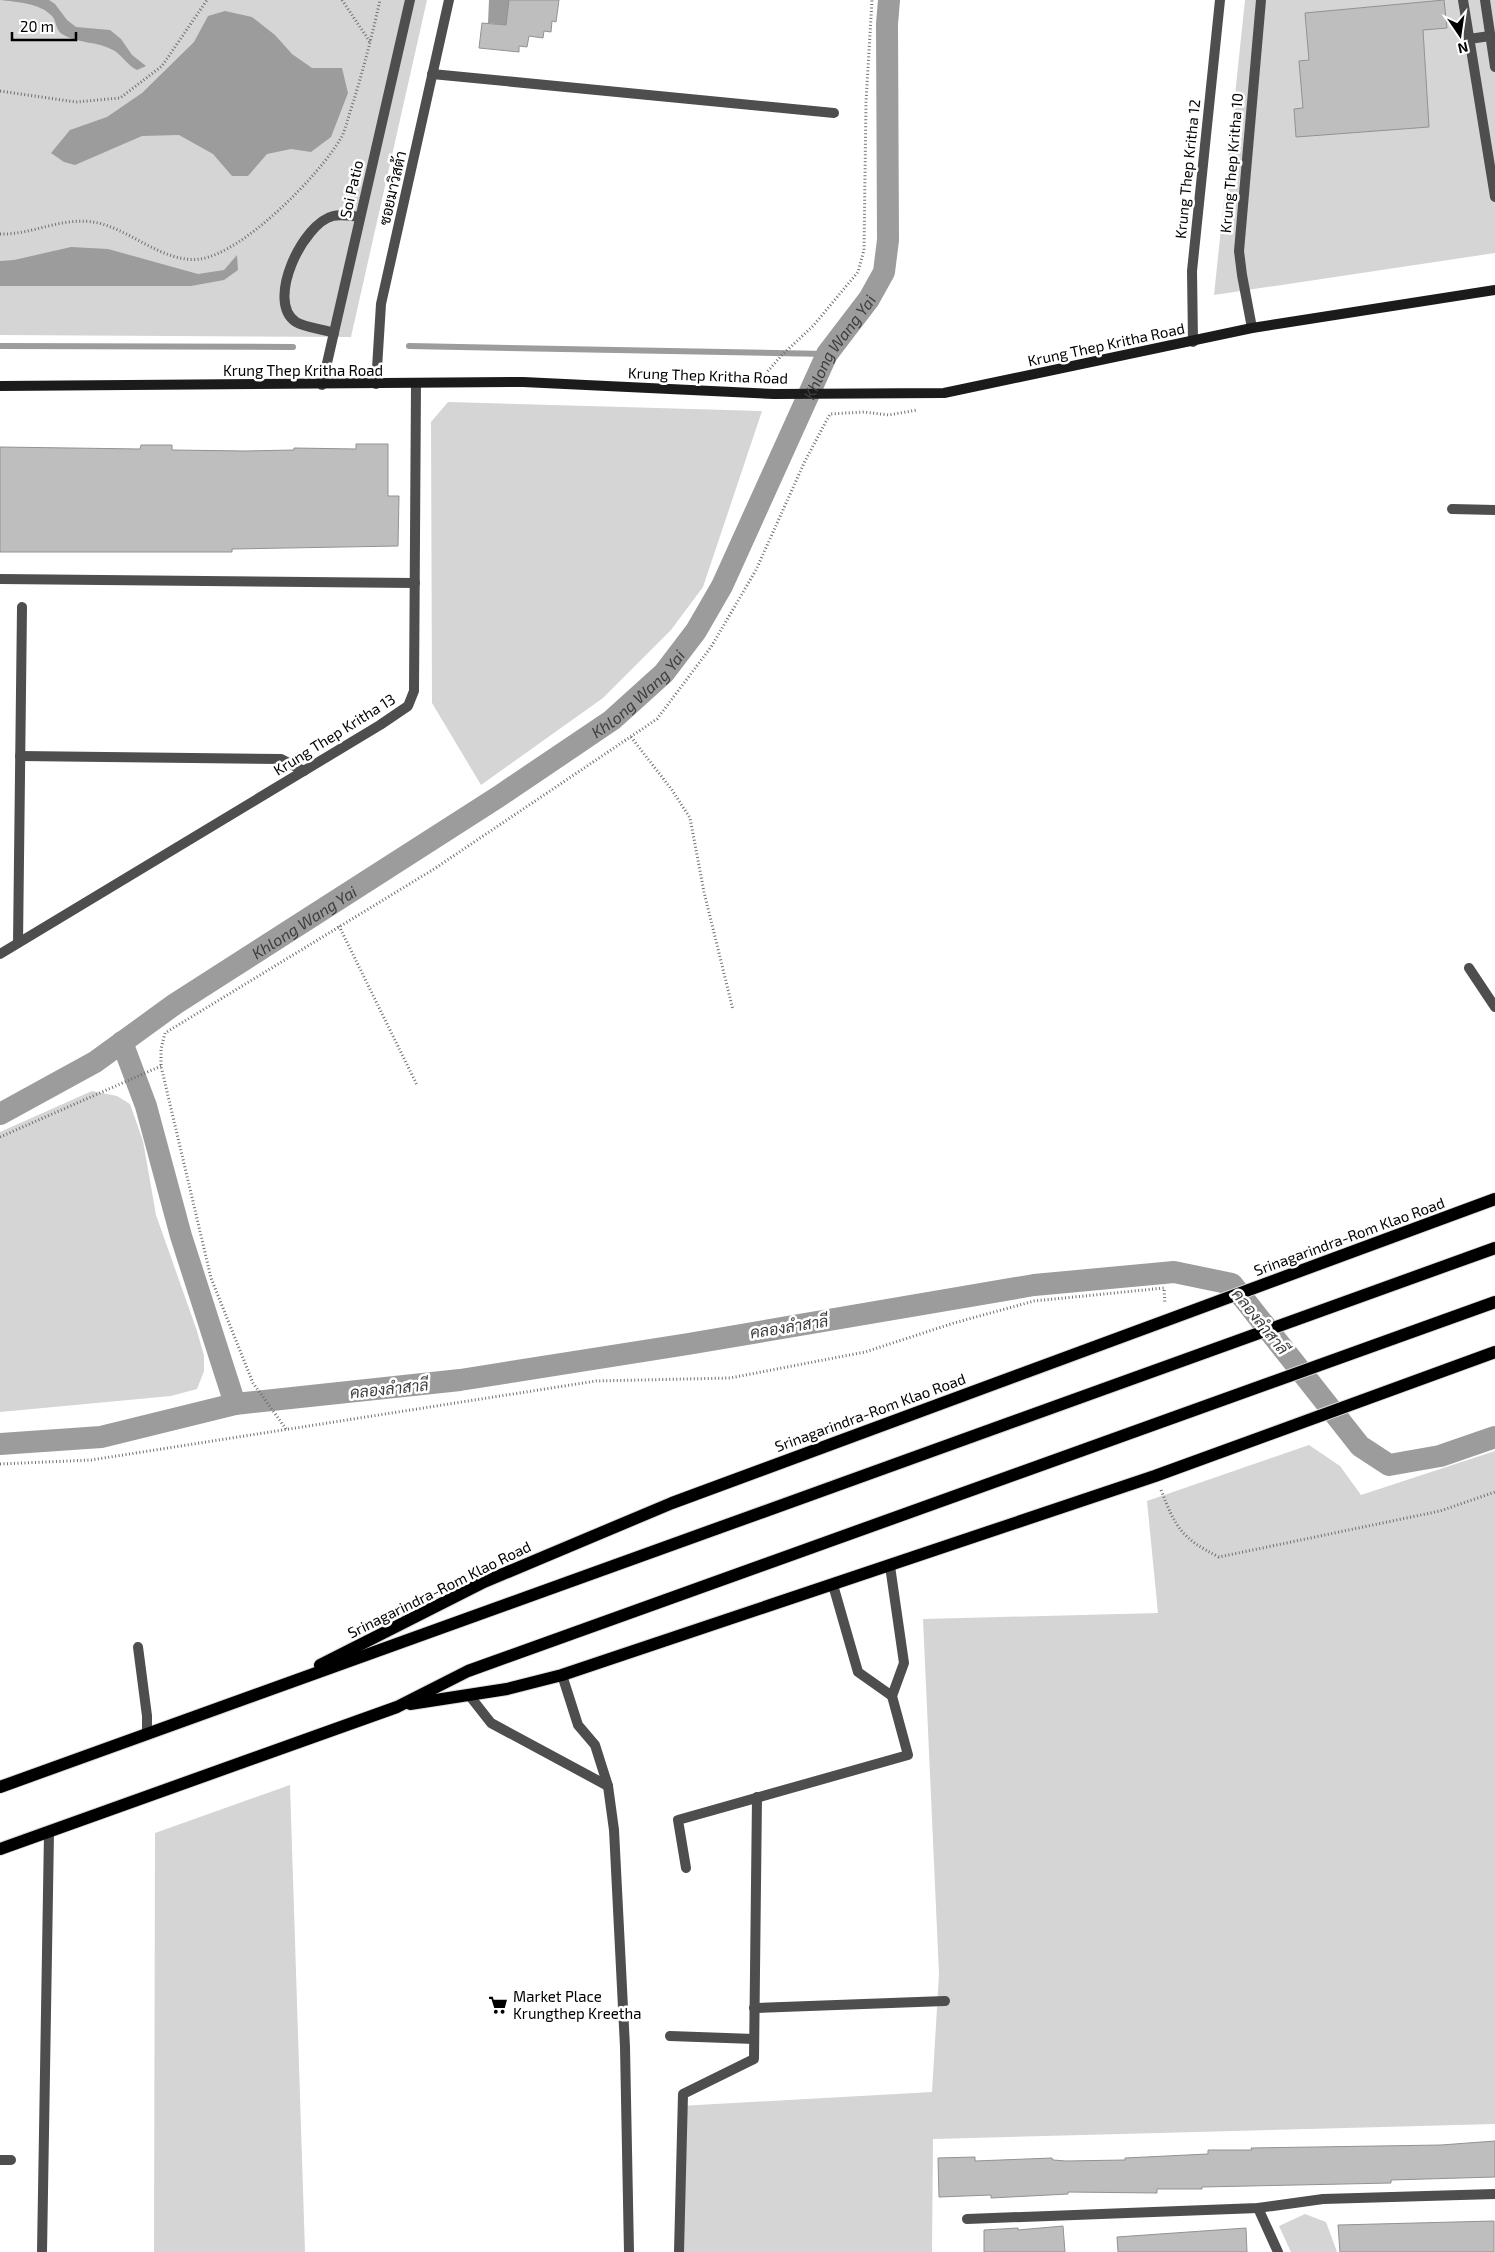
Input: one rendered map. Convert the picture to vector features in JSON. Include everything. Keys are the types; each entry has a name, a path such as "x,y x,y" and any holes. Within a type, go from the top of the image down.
{"main road":[{"name":"Krung Thep Kritha Road","path":"0,386 523,382 774,394 944,394 1252,328 1495,290"},
{"name":"Srinagarindra-Rom Klao Road","path":"271,1690 484,1582 672,1503 1130,1332 1495,1199"},
{"name":"Srinagarindra-Rom Klao Road","path":"0,1787 1495,1248"},
{"path":"0,1849 397,1706 468,1671 1495,1302"},
{"path":"397,1706 507,1689 562,1675 1155,1476 1495,1352"}],"street":[{"name":"Soi Patio","path":"322,385 410,0"},
{"name":"ซอยมาวิสต้า","path":"376,384 381,304 449,0"},
{"name":"Krung Thep Kritha 12","path":"1193,342 1192,271 1220,0"},
{"name":"Krung Thep Kritha 10","path":"1252,328 1242,275 1240,237 1261,0"},
{"path":"1463,0 1495,198"},
{"path":"1484,0 1495,67"},
{"path":"1469,39 1490,36"},
{"path":"432,74 834,113"},
{"path":"334,332 296,322 286,308 284,291 295,255 310,230 332,216 360,217"},
{"name":"Krung Thep Kritha 13","path":"0,954 304,771 408,706 414,691 416,384"},
{"path":"1452,510 1495,510"},
{"path":"0,579 415,583"},
{"path":"18,943 22,607"},
{"path":"20,756 281,759 304,771"},
{"path":"1469,968 1495,1007"},
{"path":"686,1868 678,1820 908,1755 892,1696 904,1663 890,1566"},
{"path":"834,1585 858,1672 892,1696"},
{"path":"138,1647 147,1716 147,1734"},
{"path":"562,1675 578,1725 595,1745 608,1786 614,1830 625,2047 629,2252"},
{"path":"469,1695 491,1723 608,1786"},
{"path":"679,2252 683,2094 754,2059 757,1797"},
{"path":"42,2252 48,1832"},
{"path":"754,2008 945,2001"},
{"path":"670,2036 754,2039"},
{"path":"0,2160 11,2160"},
{"path":"967,2219 1258,2208 1323,2199 1495,2194"},
{"path":"1258,2208 1278,2252"}],"path":[{"path":"0,91 76,102 120,98 162,66 207,0"},
{"path":"342,0 370,43"},
{"path":"0,234 54,223 95,222 171,256 199,259 226,250 263,226 326,161 342,137 370,43 380,0"},
{"path":"767,372 812,326 858,272 864,250 866,102 872,0"},
{"path":"286,1429 253,1383 211,1278 161,1066 161,1049 165,1033 434,868 657,719 711,647 756,570 805,460 830,414 864,412 889,415 912,412 923,408 931,394"},
{"path":"631,737 672,790 690,818 704,892 733,1010"},
{"path":"339,926 417,1085"},
{"path":"0,1137 161,1066"},
{"path":"0,1464 92,1460 596,1381 730,1378 864,1352 954,1323 1034,1301 1164,1288 1166,1303 1158,1306"},
{"path":"1155,1476 1174,1523 1195,1545 1219,1557 1431,1513 1495,1492"}],"shaded area":[{"path":"0,0 427,0 351,337 0,335"},
{"path":"0,0 49,0 76,27 110,30 121,39 132,55 146,66 137,70 107,47 62,34 58,30 53,17 40,8"},
{"path":"489,0 509,0 513,26 488,23"},
{"path":"1245,0 1495,0 1495,253 1214,295"},
{"path":"225,11 252,17 275,35 292,54 312,68 342,68 348,93 331,137 311,152 291,149 267,154 248,176 232,176 213,154 179,135 142,136 75,165 64,162 51,153 70,130 107,117 142,93 194,42 208,16"},
{"path":"71,247 108,249 198,274 224,270 237,255 238,270 224,280 191,286 0,286 0,261 14,260"},
{"path":"448,402 762,411 703,587 671,630 603,698 481,785 432,703 431,422"},
{"path":"92,1091 117,1096 130,1104 143,1141 156,1215 197,1331 204,1356 204,1371 197,1389 171,1396 0,1412 0,1132"},
{"path":"1309,1445 1340,1466 1361,1495 1495,1451 1495,2124 933,2139 932,2252 682,2252 680,2106 932,2092 939,1974 923,1619 1158,1613 1147,1501"},
{"path":"290,1785 305,2252 154,2252 155,1833"},
{"path":"1305,2214 1326,2222 1337,2252 1291,2252 1279,2226"}],"building":[{"path":"509,0 559,0 556,22 552,21 551,32 544,31 543,38 529,36 527,47 519,46 519,52 479,48 482,23 506,25"},
{"path":"1444,0 1447,28 1423,30 1429,127 1296,137 1294,109 1303,108 1299,61 1309,60 1305,13"},
{"path":"356,444 388,444 388,496 399,496 398,546 232,549 232,552 0,552 0,447 140,449 141,445 172,445 172,450 245,451 294,450 294,448 356,449"},
{"path":"1495,2141 1495,2177 1391,2180 1391,2183 1157,2189 1157,2193 1068,2192 1068,2194 991,2198 991,2195 939,2197 938,2158 975,2157 975,2161 1052,2158 1053,2160 1066,2161 1125,2160 1125,2158 1208,2154 1208,2150 1441,2145"},
{"path":"1494,2221 1494,2252 1340,2252 1338,2225"},
{"path":"1063,2226 1065,2252 984,2252 984,2230 1018,2228 1018,2230"},
{"path":"1246,2228 1247,2252 1118,2252 1117,2237"}],"waterway":[{"name":"Khlong Wang Yai","path":"0,1114 95,1062 175,1004 498,797 612,720 664,673 696,631 722,586 827,354 869,299 884,272 888,240 887,24 889,0"},
{"path":"0,346 293,347"},
{"path":"409,346 827,354"},
{"path":"122,1042 146,1106 181,1236 235,1404"},
{"name":"คลองลำสาลี","path":"0,1444 101,1437 235,1404 460,1380 688,1344 1034,1285 1174,1272 1232,1284 1360,1446 1389,1465 1440,1456 1495,1437"}],"place":[{"name":"Market Place Krungthep Kreetha","path":"498,2005"}]}
